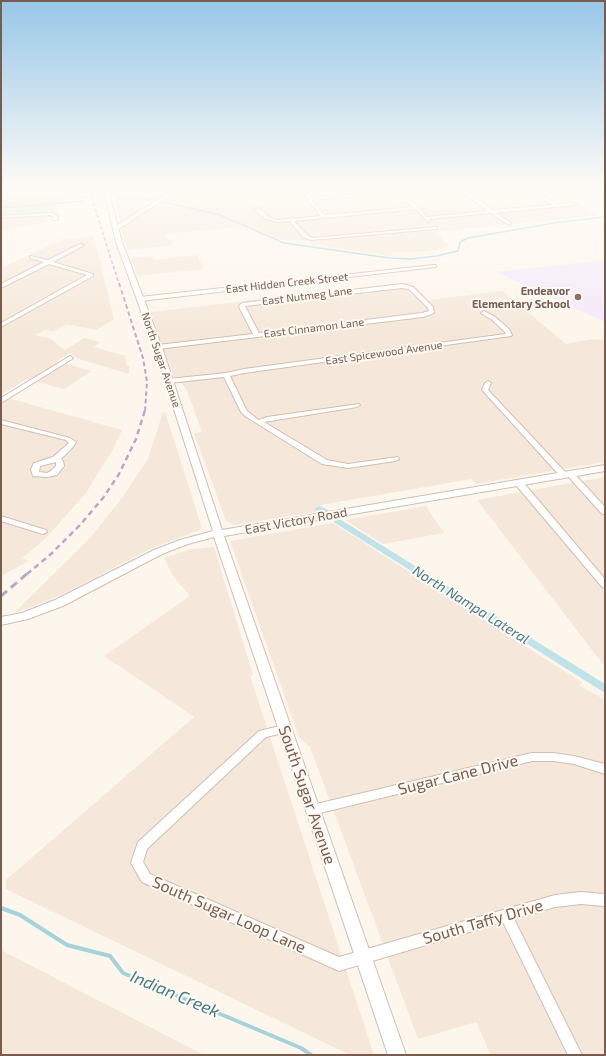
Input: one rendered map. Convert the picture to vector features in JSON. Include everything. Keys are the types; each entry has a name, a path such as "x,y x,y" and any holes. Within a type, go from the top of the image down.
{"street":[{"name":"North Sugar Avenue","path":"117,235 158,347 218,534"},
{"path":"304,235 311,239 358,235"},
{"path":"1,286 82,245"},
{"path":"1,325 91,275 32,257"},
{"name":"East Hidden Creek Street","path":"140,299 434,266"},
{"name":"East Cinnamon Lane","path":"158,347 423,315 432,312 431,308 411,288 405,286"},
{"name":"East Nutmeg Lane","path":"257,335 243,309 242,306 244,304 405,286"},
{"name":"East Spicewood Avenue","path":"170,383 218,379 226,375 244,371 500,337 509,334 507,330 484,313"},
{"path":"1,401 70,358"},
{"path":"226,375 244,412 325,462 335,465 348,466 395,459"},
{"path":"488,383 485,390 605,512"},
{"path":"259,422 267,419 357,405"},
{"path":"1,422 68,439 73,442 71,446 56,459"},
{"name":"East Victory Road","path":"1,621 24,616 59,603 158,552 184,542 218,534 605,468"},
{"path":"518,483 605,585"},
{"path":"1,518 43,532"},
{"name":"South Sugar Avenue","path":"218,534 397,1055"},
{"name":"South Sugar Loop Lane","path":"284,729 264,734 142,846 137,863 146,878 339,964 363,957"},
{"name":"Sugar Cane Drive","path":"312,810 532,757 553,757 574,760 605,769"},
{"name":"South Taffy Drive","path":"363,957 555,901 581,898 605,900"},
{"path":"506,916 575,1055"}],"shaded area":[{"path":"123,235 165,235 167,240 171,240 173,245 128,250"},
{"path":"270,235 439,235 448,244 448,247 436,250 390,253 393,257 311,243 312,242 309,241 281,240"},
{"path":"94,236 114,319 96,330 66,324 53,331 45,330 35,335 51,339 65,350 84,338 101,342 94,347 125,356 127,366 129,366 129,374 79,359 70,353 56,361 92,371 64,389 27,379 1,395 1,268 63,239"},
{"path":"197,255 204,269 137,276 131,258 153,256 155,260"},
{"name":"Endeavor Elementary School","path":"605,260 605,322 496,272"},
{"path":"411,282 428,300 503,291 566,344 593,339 605,340 605,462 476,484 472,479 320,505 327,510 235,525 226,521 194,433 202,432 186,388 174,377 150,312"},
{"path":"1,396 122,430 112,451 86,493 45,539 22,558 29,561 1,576"},
{"path":"163,412 165,412 202,528 150,549 69,591 14,613 89,539 122,498 148,459"},
{"path":"605,477 605,667 477,500"},
{"path":"426,506 444,533 383,544 345,520"},
{"path":"333,523 583,683 579,685 605,700 605,1055 491,1055 476,1022 418,1039 310,747 299,737 230,541"},
{"path":"214,547 253,675 250,676 374,1055 350,1055 6,889 6,880 194,717 104,656 190,596 173,576 164,558 191,549"},
{"path":"1,950 204,1055 1,1055"}],"waterway":[{"path":"266,235 284,243 389,258 411,259 436,256 458,251 460,242 468,238 484,235"},
{"name":"North Nampa Lateral","path":"319,509 325,512"},
{"name":"North Nampa Lateral","path":"338,521 605,689"},
{"name":"Indian Creek","path":"1,908 20,915 67,945 110,956 123,973 301,1048 311,1055"}],"railway":[{"path":"104,235 119,284"},
{"path":"119,283 143,358 147,382 145,411"},
{"path":"27,574 51,554 80,525 103,498 119,474 136,439 145,410"},
{"path":"1,596 28,573"}],"place":[{"name":"Endeavor Elementary School","path":"578,297"}]}
